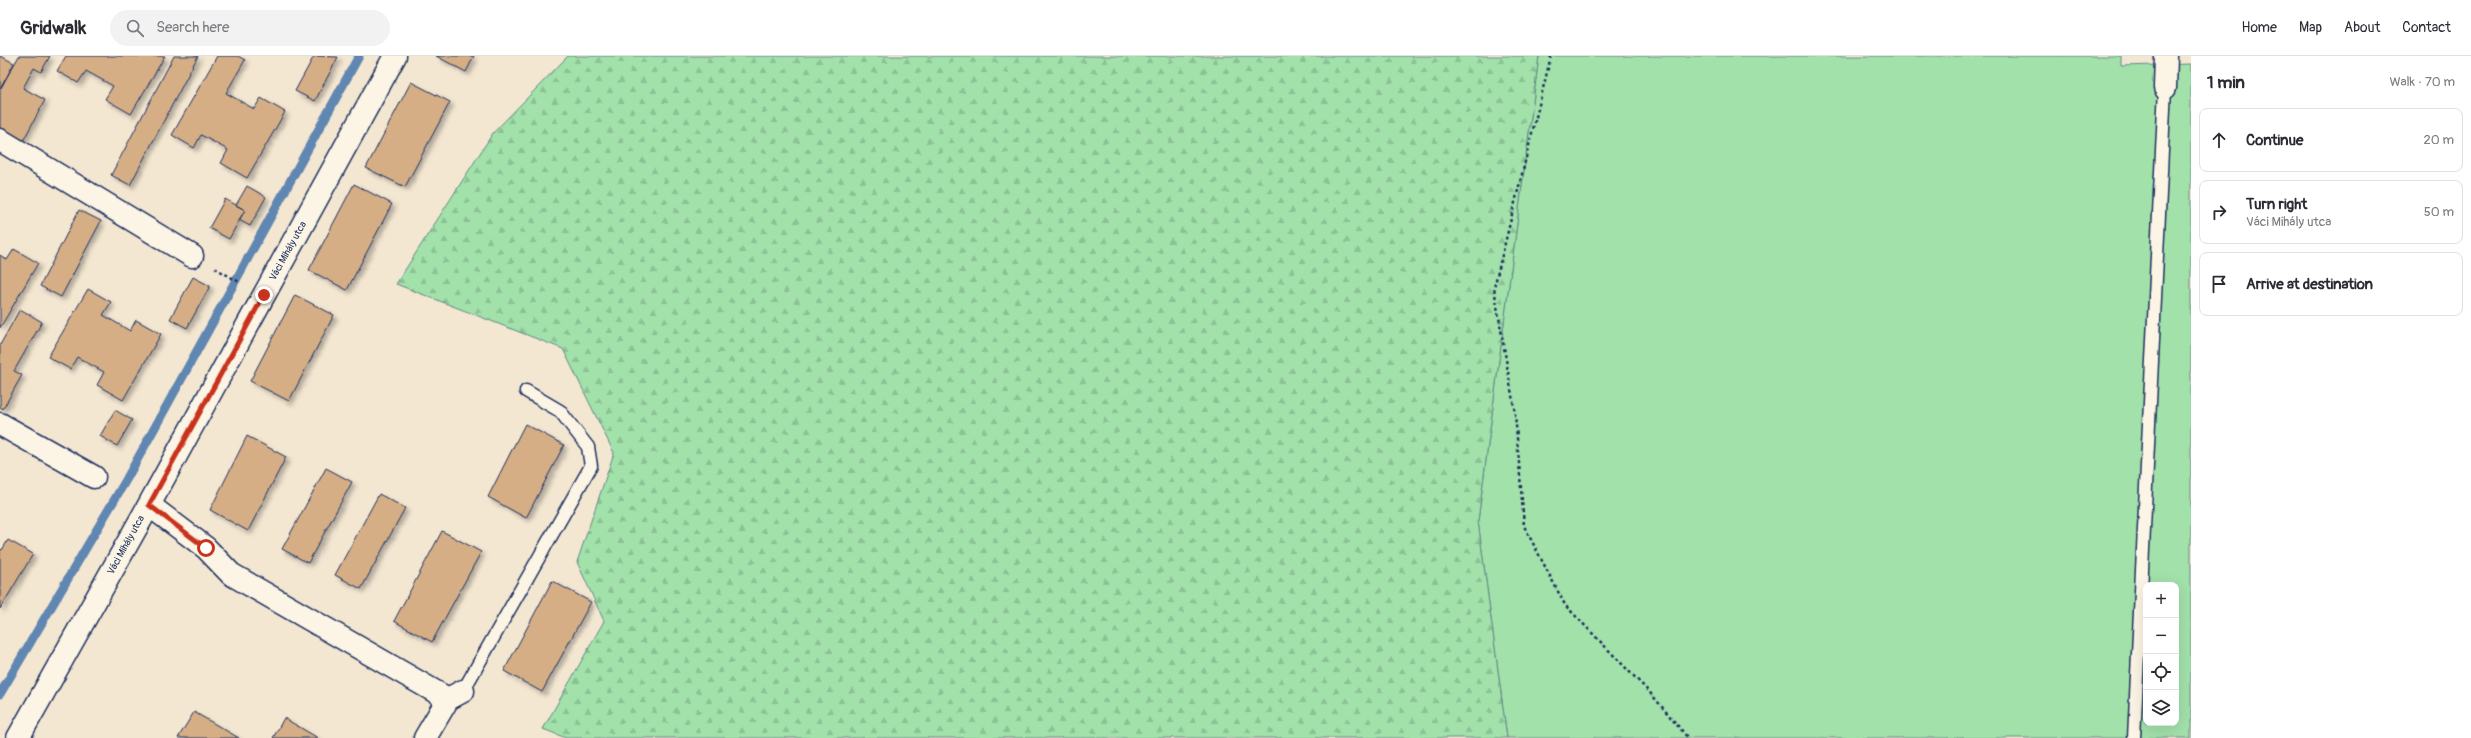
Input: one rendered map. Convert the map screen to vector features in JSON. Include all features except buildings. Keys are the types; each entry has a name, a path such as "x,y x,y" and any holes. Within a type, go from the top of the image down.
{"street":[{"name":"Váci Mihály utca","path":"18,738 149,505 395,56"},
{"path":"2165,88 2166,56"},
{"path":"0,140 192,256"},
{"path":"0,424 94,476"},
{"path":"149,505 206,548 231,574 455,695 425,738"}],"lane":[{"path":"2134,738 2165,88"},
{"path":"455,695 591,466 588,447 560,411 526,391"}],"path":[{"path":"1551,56 1494,288 1515,413 1524,526 1565,605 1652,695 1688,738"},
{"path":"222,272 242,284"}],"green space":[{"path":"568,56 1539,56 1478,521 1507,738 566,738 543,729 604,621 577,562 614,453 563,349 396,284 493,133"},
{"path":"1539,56 2121,56 2121,66 2191,64 2191,738 1507,738 1478,521"}],"waterway":[{"path":"0,694 126,480 359,56"}],"route":[{"path":"206,548 149,505 264,295"}]}
